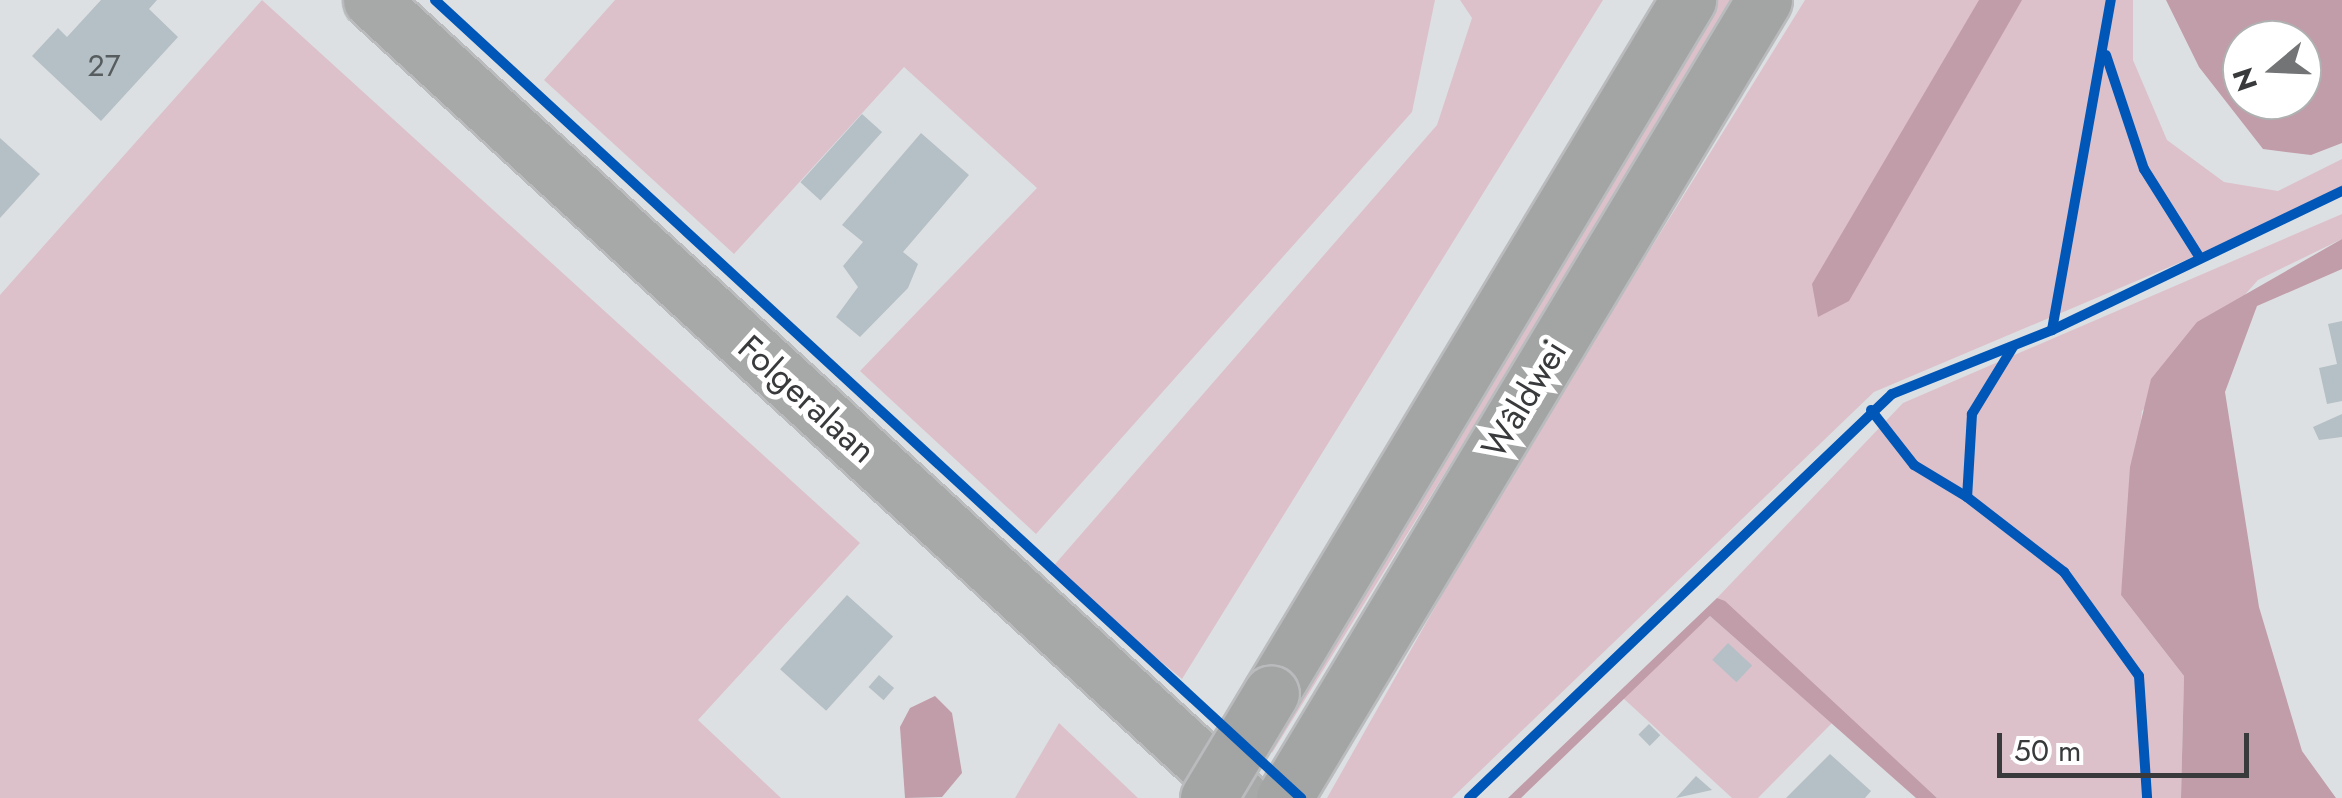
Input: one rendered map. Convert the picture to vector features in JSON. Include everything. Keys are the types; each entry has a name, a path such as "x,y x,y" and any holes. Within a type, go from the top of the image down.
{"highway":[{"name":"Wâldwei","path":"1208,798 1688,0"},
{"name":"Wâldwei","path":"1284,798 1764,0"}],"main road":[{"name":"Folgeralaan","path":"371,0 1242,798"}],"shaded area":[{"path":"262,0 860,543 698,720 781,798 0,798 0,295"},
{"path":"615,0 1435,0 1412,112 1036,534 860,371 1037,188 904,67 734,254 544,80"},
{"path":"1460,0 1603,0 1182,679 1050,570 1437,125 1472,18"},
{"path":"1709,0 1737,0 1272,753 1271,749"},
{"path":"1805,0 2133,0 2133,60 2167,140 2224,182 2278,191 2342,159 2342,194 1874,392 1452,798 1327,798 1507,480"},
{"path":"1979,0 2022,0 1849,301 1818,317 1812,284"},
{"path":"2166,0 2342,0 2342,143 2311,155 2263,149 2240,120 2322,120 2322,20 2222,20 2222,96 2199,67"},
{"path":"2342,214 2342,239 2258,280 2142,411 2121,595 2184,676 2181,798 1937,798 1717,598 1903,403"},
{"path":"2342,239 2342,269 2257,306 2225,392 2259,607 2302,751 2336,798 2181,798 2184,676 2121,595 2130,467 2151,379 2197,322"},
{"path":"1717,598 1725,601 1937,798 1916,798 1710,616 1521,798 1508,798"},
{"path":"1710,616 1832,723 1758,798 1732,798 1623,698"},
{"path":"935,696 952,713 962,773 942,797 905,798 900,727 910,708"},
{"path":"1059,723 1138,798 1015,798"}],"building":[{"path":"101,0 157,0 149,9 178,37 101,121 32,56 58,28 67,37"},
{"path":"862,114 882,132 821,200 800,182"},
{"path":"921,133 969,175 903,252 918,264 908,288 860,337 836,317 858,287 843,266 863,242 842,225"},
{"path":"0,138 40,174 0,218"},
{"path":"2342,321 2342,401 2327,404 2319,368 2337,364 2328,324"},
{"path":"2342,414 2342,437 2319,440 2313,427"},
{"path":"847,595 893,636 826,711 780,669"},
{"path":"1728,643 1752,666 1736,682 1712,660"},
{"path":"879,675 894,688 884,700 869,687"},
{"path":"1649,724 1660,735 1650,746 1638,735"},
{"path":"1830,754 1871,791 1865,798 1786,798"},
{"path":"1696,776 1712,790 1676,798"}],"cycle path":[{"path":"435,0 1301,798"},
{"path":"2052,330 2111,0"},
{"path":"2106,55 2144,169 2200,258"},
{"path":"1469,798 1892,394 2052,330 2342,191"},
{"path":"2013,347 1972,414 1967,497 2064,572 2139,676 2147,798"},
{"path":"1871,410 1914,465 1967,497"}]}
